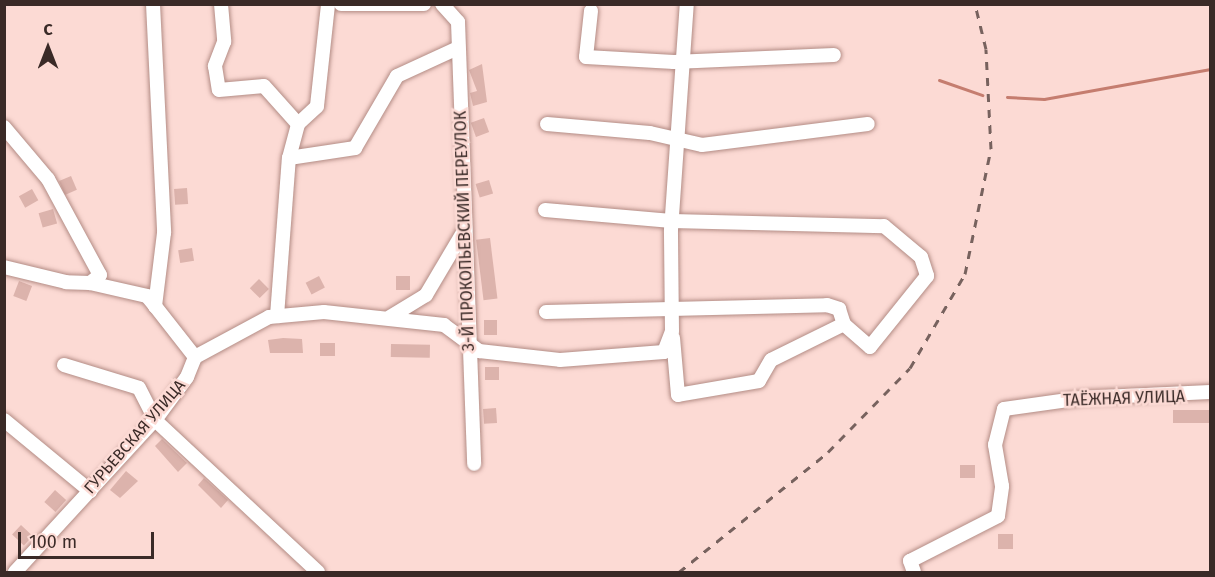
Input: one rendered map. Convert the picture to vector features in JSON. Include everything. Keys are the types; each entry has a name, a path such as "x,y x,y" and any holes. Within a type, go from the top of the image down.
{"street":[{"path":"153,4 164,233 155,306"},
{"path":"221,4 224,42 215,66 219,90 264,86 298,124"},
{"path":"277,316 290,158 298,124 317,106 325,62 328,4"},
{"path":"341,4 424,4"},
{"name":"3-Й ПРОКОПЬЕВСКИЙ ПЕРЕУЛОК","path":"442,4 451,8 458,22 474,464"},
{"path":"687,4 686,61 676,141 672,221 672,332 678,395 759,381 771,360 844,324"},
{"path":"591,11 586,57 686,61 834,55"},
{"path":"290,158 355,148 397,76 458,48"},
{"path":"547,124 650,133 676,141 702,145 868,124"},
{"path":"4,127 48,179 95,279"},
{"path":"545,210 672,221 884,226 901,235 921,257 927,276 914,298 870,347 844,324 839,309 827,304 672,306 546,312"},
{"path":"390,317 426,295 467,224"},
{"path":"4,267 95,279 147,296 195,357 277,316 324,312 390,317 444,325 479,351 560,360 664,352 672,332"},
{"name":"ГУРЬЕВСКАЯ УЛИЦА","path":"15,573 155,420 187,377 195,357"},
{"path":"64,365 140,388 155,420 318,573"},
{"name":"ТАЁЖНАЯ УЛИЦА","path":"914,573 910,561 998,516 1002,486 995,446 1004,409 1082,398 1210,392"},
{"path":"4,420 90,491"}],"building":[{"path":"482,64 487,102 473,106 470,93 477,91 469,70"},
{"path":"484,118 489,132 476,137 471,123"},
{"path":"71,176 77,190 65,195 59,181"},
{"path":"489,180 493,193 480,197 476,184"},
{"path":"187,188 188,204 175,205 174,189"},
{"path":"32,189 38,200 25,208 19,196"},
{"path":"53,209 57,223 43,228 39,213"},
{"path":"490,238 497,299 484,300 476,240"},
{"path":"192,248 194,261 180,263 178,250"},
{"path":"319,276 325,288 312,294 306,283"},
{"path":"396,276 410,276 410,290 396,290"},
{"path":"259,279 269,289 260,298 250,288"},
{"path":"19,281 32,286 26,301 13,296"},
{"path":"484,320 497,320 497,335 484,335"},
{"path":"302,339 303,353 270,353 268,340"},
{"path":"320,343 335,343 335,356 320,356"},
{"path":"391,344 430,345 430,358 391,357"},
{"path":"485,367 499,367 499,380 485,380"},
{"path":"496,408 497,423 484,424 483,409"},
{"path":"1173,410 1210,410 1210,423 1173,423"},
{"path":"162,439 187,463 178,472 155,446"},
{"path":"960,465 975,465 975,478 960,478"},
{"path":"126,471 138,481 120,498 110,490"},
{"path":"204,478 228,500 221,508 198,485"},
{"path":"55,490 66,500 55,512 44,502"},
{"path":"21,525 33,536 24,545 12,535"},
{"path":"998,534 1013,534 1013,549 998,549"}],"waterway":[{"path":"1007,97 1044,99 1210,69"},
{"path":"939,80 982,95"}],"railway":[{"path":"679,572 828,452 910,368 965,274 991,149 986,49 975,4"}]}
